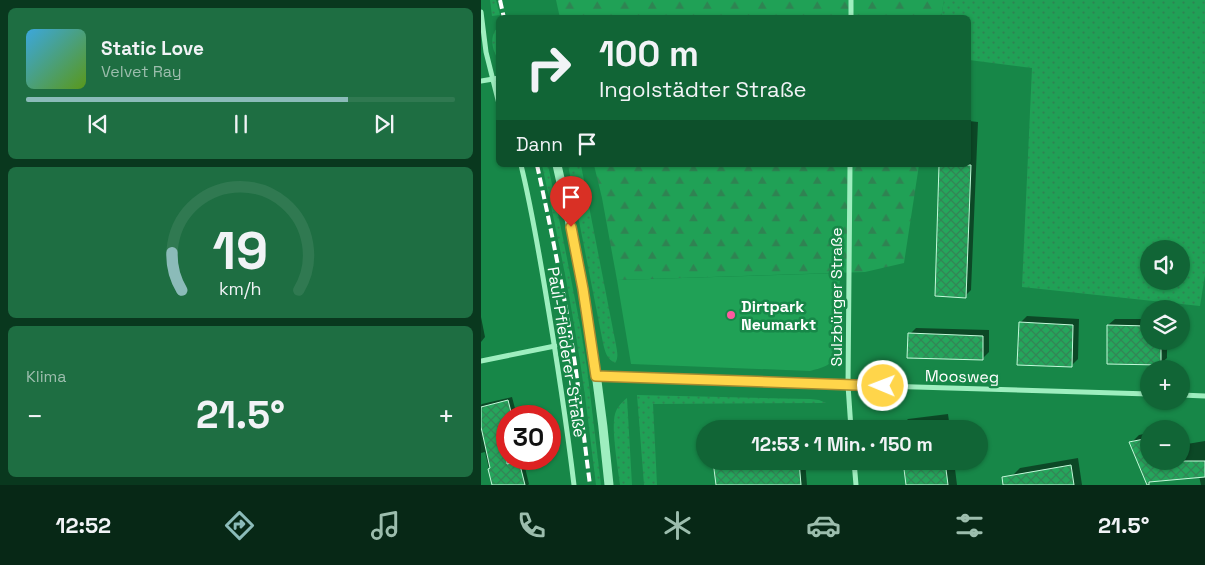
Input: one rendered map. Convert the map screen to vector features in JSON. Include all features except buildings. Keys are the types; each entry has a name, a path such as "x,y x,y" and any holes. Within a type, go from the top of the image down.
{"street":[{"path":"851,0 851,15"},
{"path":"481,12 496,93"},
{"path":"481,82 496,78"},
{"name":"Paul-Pfleiderer-Straße","path":"521,167 533,216 555,346 575,485"},
{"path":"557,167 583,289 606,450 609,485"},
{"name":"Sulzbürger Straße","path":"849,167 848,386 850,420"},
{"path":"481,361 555,346"},
{"name":"Moosweg","path":"596,376 848,386 1140,394"},
{"path":"1190,395 1205,396"},
{"path":"855,470 856,485"}],"green space":[{"path":"490,0 496,0 500,15 492,16"},
{"path":"556,0 944,0 942,15 559,15"},
{"path":"944,0 1205,0 1205,275 1200,306 1190,305 1190,300 1144,300 1022,287 1032,68 971,60 971,15 942,15"},
{"path":"496,30 496,55 492,43"},
{"path":"542,167 548,167 581,330 601,485 596,485 573,317"},
{"path":"568,167 581,167 617,350 615,363 608,357 604,346"},
{"path":"594,167 919,167 904,263 865,272 617,280"},
{"name":"Dirtpark Neumarkt","path":"840,273 838,350 830,363 824,367 810,371 631,364 617,280"},
{"path":"637,395 810,399 826,403 653,404 657,485 644,485"},
{"path":"627,398 632,485 620,485 614,439 614,421 617,409"}],"railway":[{"path":"500,0 503,15"},
{"path":"537,167 568,319 590,485"}],"place":[{"name":"Dirtpark Neumarkt","path":"731,315"}],"route":[{"path":"571,227 583,289 596,376 883,386"}]}
